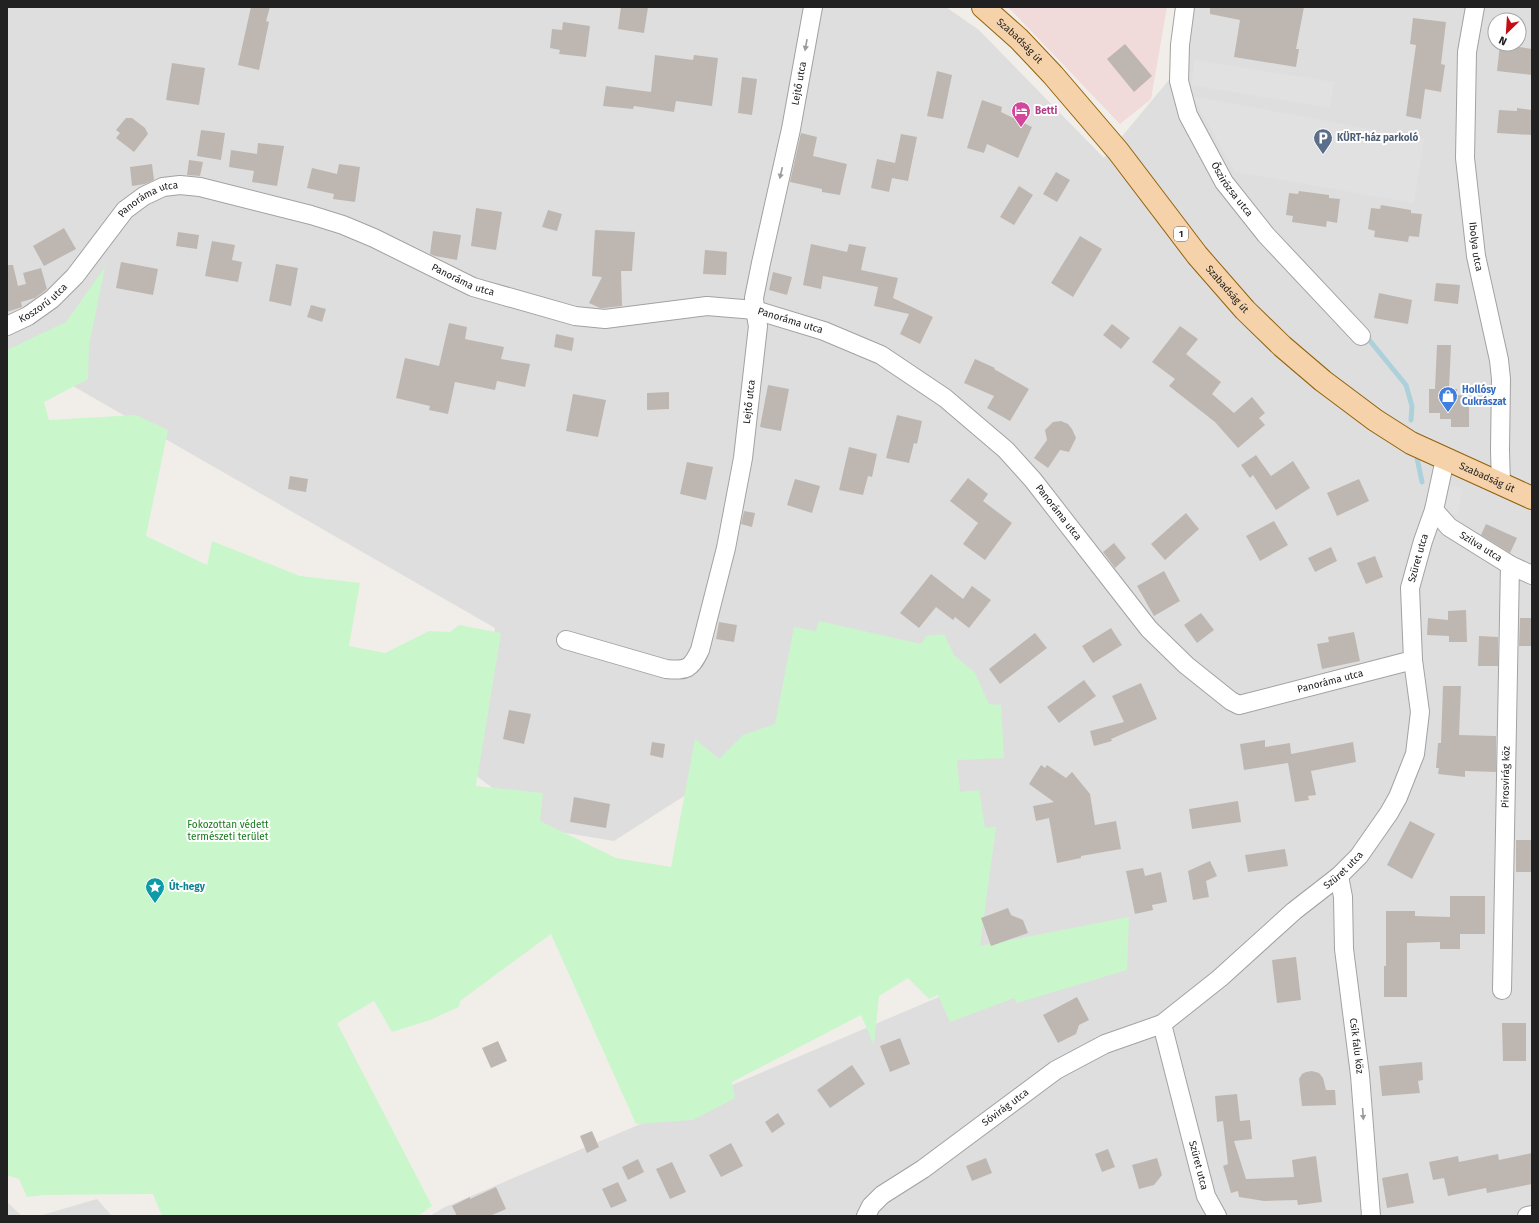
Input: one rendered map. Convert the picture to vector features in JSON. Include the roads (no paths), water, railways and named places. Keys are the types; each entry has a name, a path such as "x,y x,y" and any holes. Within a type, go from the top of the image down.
{"main road":[{"name":"Szabadság út","path":"983,7 1019,39 1053,75 1118,151 1197,255 1245,310 1282,346 1329,386 1375,420 1411,443 1532,498"}],"street":[{"name":"Lejtő utca","path":"566,640 666,669 685,670 694,663 700,650 726,548 743,458 758,326 754,298 792,129 812,7"},
{"name":"Őszirózsa utca","path":"1185,7 1180,45 1179,81 1188,115 1224,182 1266,235 1361,336"},
{"name":"Ibolya utca","path":"1475,7 1467,52 1465,158 1476,256 1501,373 1501,485"},
{"name":"Panoráma utca","path":"75,276 125,210 144,196 163,187 180,185 200,187 311,215 343,225 374,238 473,287 575,316 605,319 707,306 755,310 824,331 881,355 945,398 1006,450 1033,480 1149,629 1186,665 1231,701 1239,705 1413,660"},
{"name":"Koszorú utca","path":"7,326 28,316 52,299 75,276"},
{"name":"Szüret utca","path":"1217,1216 1206,1196 1162,1024 1220,978 1294,911 1339,876 1359,856 1389,813 1398,796 1415,754 1420,712 1413,660 1410,588 1423,541 1434,510 1445,459"},
{"name":"Szilva utca","path":"1434,510 1449,527 1510,565 1532,575"},
{"name":"Pirosvirág köz","path":"1502,990 1510,565"},
{"name":"Csík falu köz","path":"1339,876 1343,897 1344,949 1360,1075 1371,1216"},
{"name":"Sóvirág utca","path":"866,1216 871,1206 882,1195 923,1169 1056,1070 1105,1044 1162,1024"},
{"path":"1527,1216 1532,1216"}],"waterway":[{"path":"1370,341 1406,385 1412,406 1411,420"},
{"path":"1417,458 1422,482"}],"place":[{"name":"Betti","path":"1021,128"},
{"name":"KÜRT-ház parkoló","path":"1323,155"},
{"name":"Hollósy Cukrászat","path":"1448,413"},
{"name":"Út-hegy","path":"155,904"}],"park label":[{"name":"Fokozottan védett természeti terület","path":"228,830"}]}
